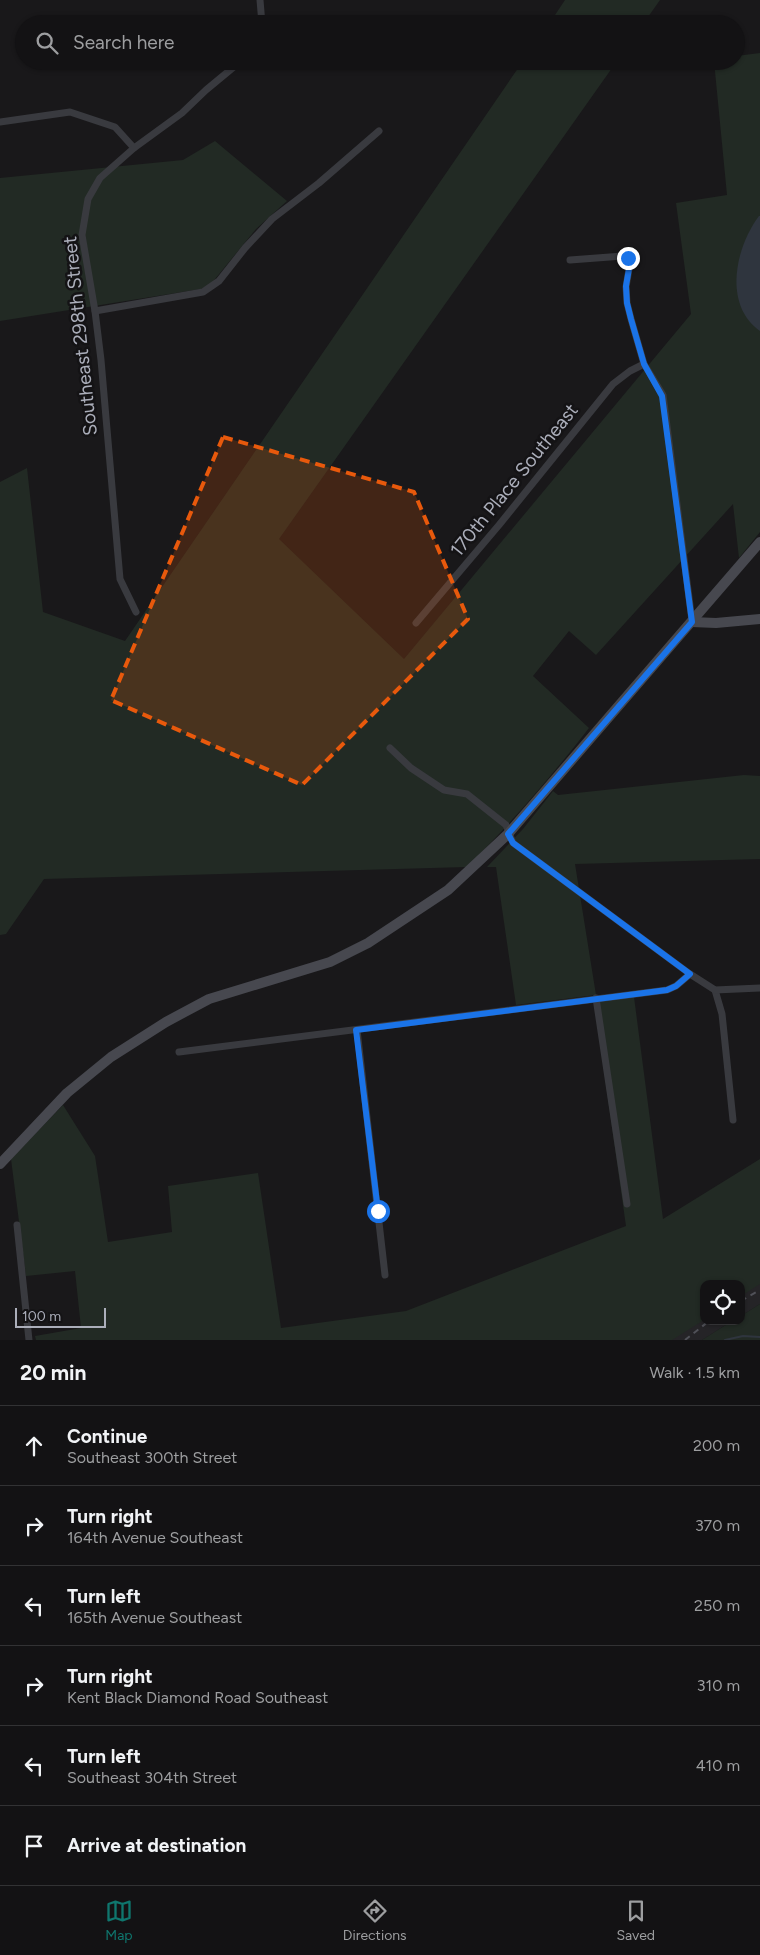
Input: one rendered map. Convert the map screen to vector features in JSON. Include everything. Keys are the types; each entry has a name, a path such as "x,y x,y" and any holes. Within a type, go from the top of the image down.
{"street":[{"path":"260,0 261,15"},
{"name":"Southeast 298th Street","path":"136,612 120,579 101,360 82,235 88,199 100,178 134,148 182,113 230,70"},
{"path":"0,122 70,112 115,127 134,148"},
{"path":"95,311 203,292 219,281 245,248 272,219 319,183 379,131"},
{"path":"570,260 623,256 628,258 630,263 626,286 627,303 644,364 662,396 692,622"},
{"name":"170th Place Southeast","path":"416,623 499,525 613,384 630,371 644,364"},
{"path":"0,1164 67,1093 119,1052 166,1022 210,999 330,962 368,943 448,890 508,834 760,542"},
{"path":"692,622 716,624 760,619"},
{"path":"390,748 411,768 444,790 467,794 506,825 513,843 690,974 715,990 760,988"},
{"path":"179,1052 667,990 676,986 690,974"},
{"path":"715,990 722,1014 733,1120"},
{"path":"596,998 627,1204"},
{"path":"356,1030 385,1275"},
{"path":"17,1225 29,1340"}],"highlighted area":[{"path":"223,437 414,492 468,619 302,785 111,700"}],"shaded area":[{"path":"565,0 660,0 649,15 555,15"},
{"path":"760,53 760,532 739,558 733,504 596,655 569,631 533,676 589,728 530,799 467,867 44,879 6,934 0,935 0,482 27,468 43,612 125,641 517,70 611,70 279,539 404,659 691,314 676,203 727,195 715,70 745,70 745,55"},
{"path":"215,141 287,201 256,229 211,284 201,289 0,321 0,178 183,160"},
{"path":"759,216 760,331 748,320 741,307 737,292 739,260 744,244"},
{"path":"744,775 760,776 760,859 575,864 596,995 516,1005 496,867 487,867 523,829 553,791 558,795"},
{"path":"634,997 663,1219 760,1159 760,1284 745,1293 745,1280 700,1280 700,1322 672,1340 36,1340 35,1336 81,1328 75,1271 26,1276 11,1159 63,1105 95,1156 108,1242 172,1232 168,1186 258,1173 281,1328 406,1311 626,1226 594,1001"},
{"path":"760,1278 760,1304 745,1313 745,1287"},
{"path":"760,1304 760,1340 702,1340 726,1325 745,1325 745,1313"},
{"path":"700,1320 700,1325 726,1325 702,1340 670,1340"}],"waterway":[{"path":"725,1340 743,1336 760,1337"}],"railway":[{"path":"745,1299 760,1290"},
{"path":"685,1340 704,1325"}],"route":[{"path":"378,1211 356,1030 667,990 676,986 690,974 513,843 508,834 692,622 662,396 644,364 627,303 626,286 630,263 628,258"}]}
